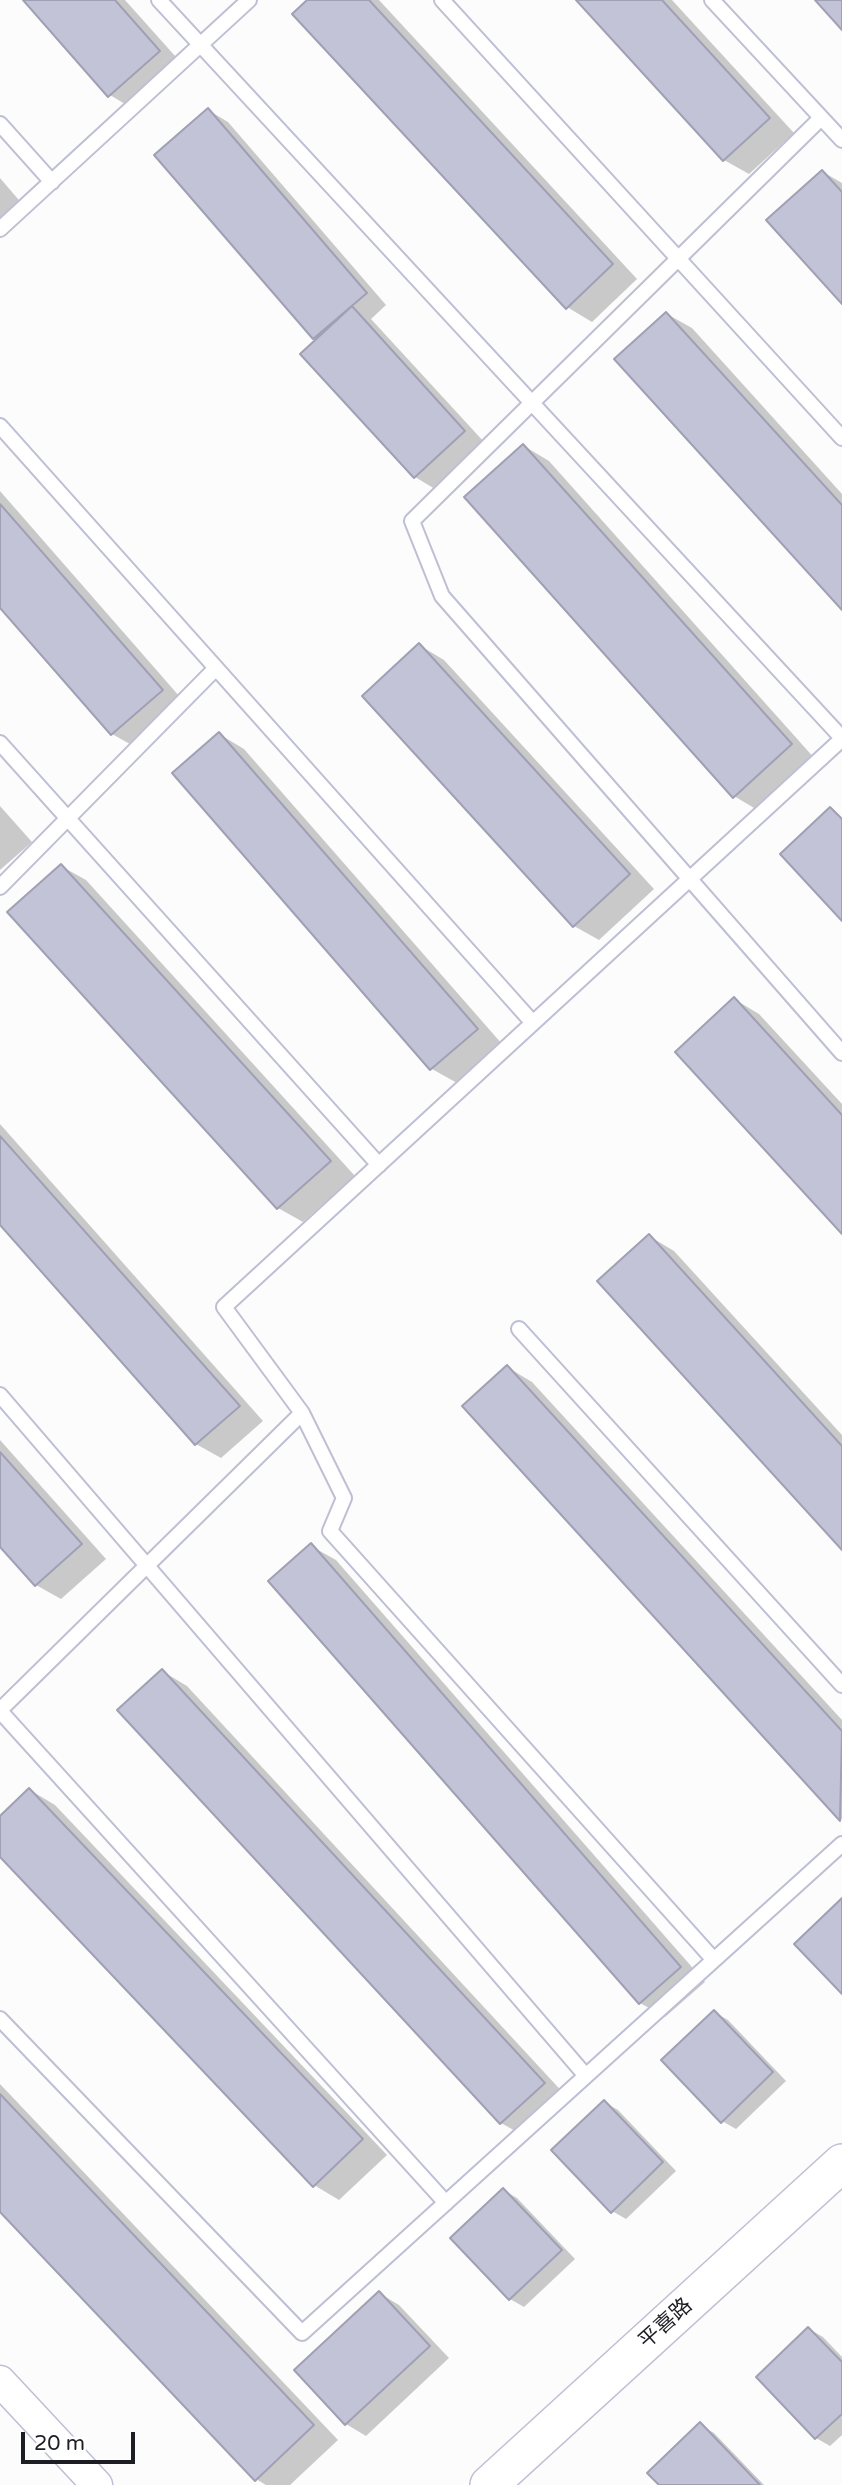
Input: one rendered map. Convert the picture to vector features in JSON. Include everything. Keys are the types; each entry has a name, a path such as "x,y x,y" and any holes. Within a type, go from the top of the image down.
{"street":[{"name":"平喜路","path":"489,2485 842,2163"},
{"path":"0,2381 97,2485"}],"lane":[{"path":"159,0 842,738 224,1307 302,1412 344,1498 330,1531 714,1960"},
{"path":"0,229 249,0"},
{"path":"442,0 842,438"},
{"path":"712,0 842,140"},
{"path":"821,118 412,521 442,596 842,1053"},
{"path":"0,124 52,182"},
{"path":"0,426 533,1023"},
{"path":"0,887 216,668"},
{"path":"0,743 379,1165"},
{"path":"519,1329 842,1685"},
{"path":"0,1395 586,2076"},
{"path":"302,1412 0,1711 446,2203"},
{"path":"0,2019 302,2333 842,1844"}],"building":[{"path":"23,0 115,0 160,51 108,97"},
{"path":"307,0 369,0 613,264 566,309 292,14"},
{"path":"576,0 662,0 770,118 723,161"},
{"path":"815,0 842,0 842,30"},
{"path":"208,108 367,293 313,339 154,155"},
{"path":"822,170 842,192 842,304 766,220"},
{"path":"352,306 465,431 414,478 300,354"},
{"path":"666,312 842,505 842,610 614,359"},
{"path":"523,444 792,744 733,798 464,497"},
{"path":"0,504 163,690 111,735 0,608"},
{"path":"419,643 630,874 573,927 362,696"},
{"path":"219,732 478,1029 430,1070 172,773"},
{"path":"830,807 842,819 842,921 780,854"},
{"path":"61,864 331,1161 277,1209 7,912"},
{"path":"734,997 842,1115 842,1234 675,1052"},
{"path":"0,1136 240,1406 195,1445 0,1225"},
{"path":"649,1234 842,1446 842,1550 597,1281"},
{"path":"507,1365 842,1731 840,1821 462,1406"},
{"path":"0,1452 82,1544 35,1586 0,1547"},
{"path":"311,1543 681,1967 639,2004 268,1581"},
{"path":"162,1669 545,2083 500,2124 117,1710"},
{"path":"29,1788 363,2139 313,2187 0,1857 0,1816"},
{"path":"842,1898 842,1994 794,1944"},
{"path":"714,2010 773,2072 721,2123 661,2060"},
{"path":"0,2094 314,2425 255,2481 0,2212"},
{"path":"604,2100 663,2162 611,2213 551,2150"},
{"path":"503,2188 562,2250 509,2300 450,2238"},
{"path":"379,2291 430,2346 345,2425 294,2370"},
{"path":"808,2327 842,2362 842,2414 815,2439 756,2377"},
{"path":"700,2422 760,2485 659,2485 647,2473"}]}
